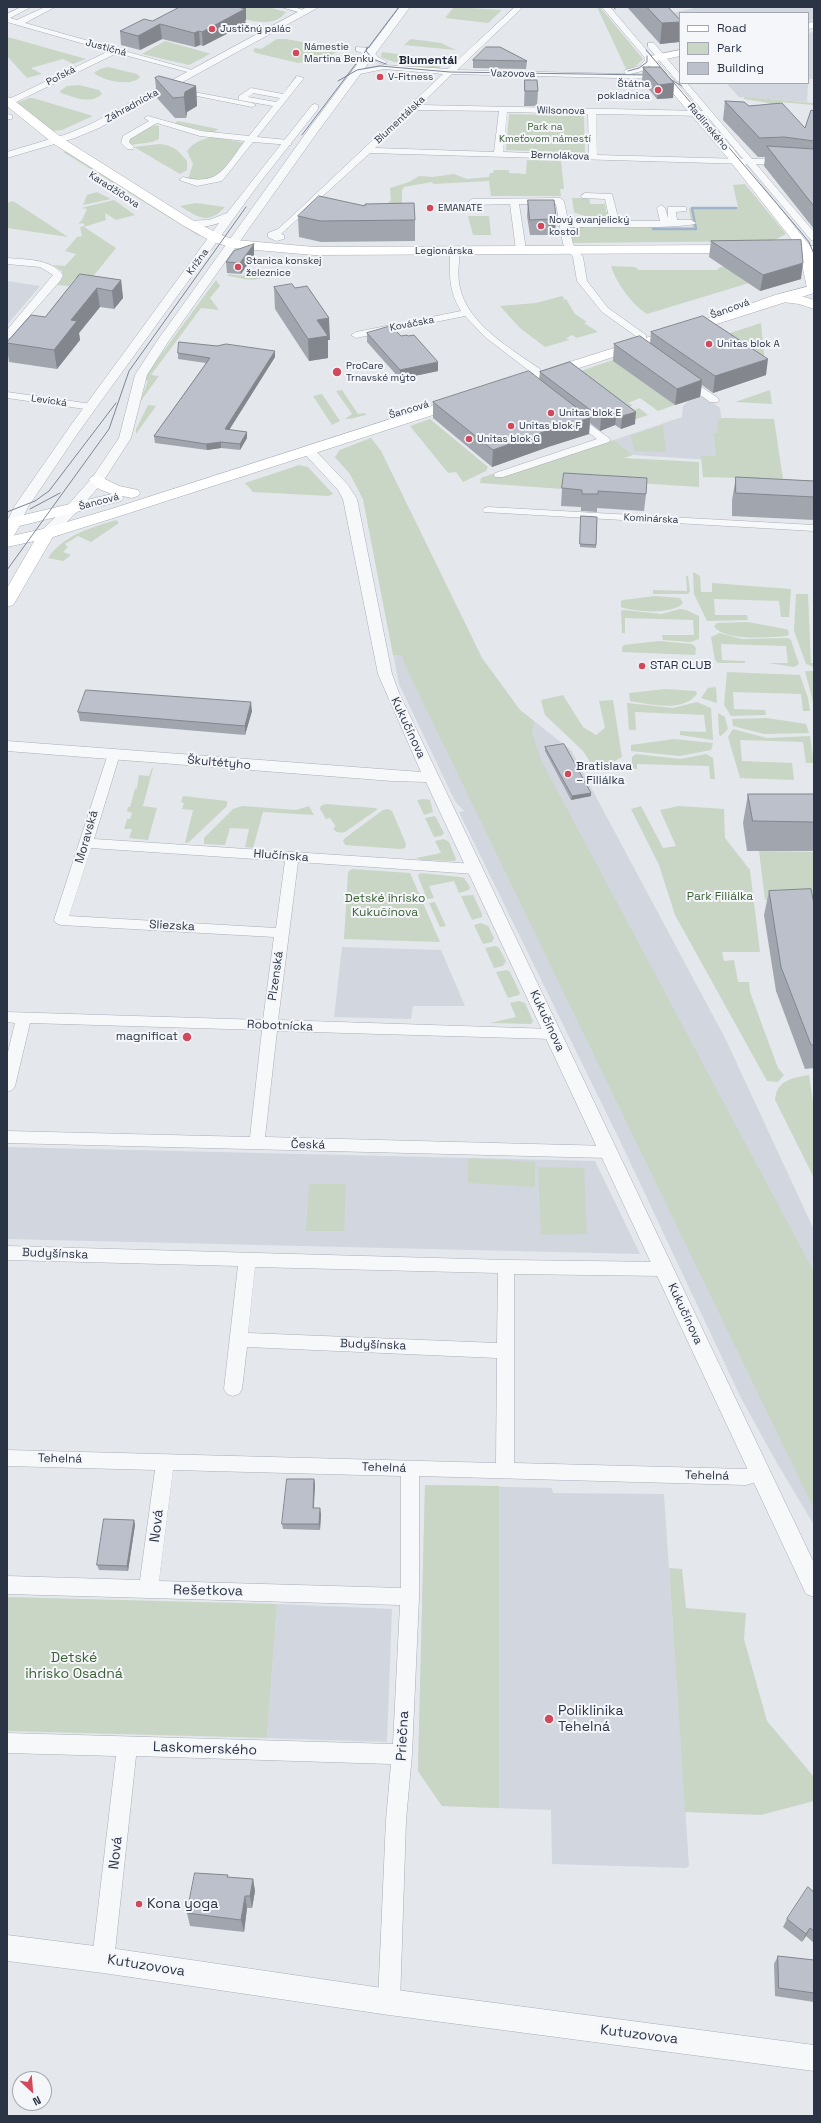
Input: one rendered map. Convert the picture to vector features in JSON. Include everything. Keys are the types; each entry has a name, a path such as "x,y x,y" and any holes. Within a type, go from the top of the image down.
{"main road":[{"name":"Vazovova","path":"656,58 679,53"},
{"name":"Radlinského","path":"656,58 668,79 810,250 814,286"},
{"name":"Karadžičova","path":"8,102 58,141 188,223 212,243"},
{"path":"8,116 20,125"},
{"name":"Karadžičova","path":"30,134 44,145 136,205 212,243 231,248"},
{"path":"777,249 798,237"},
{"name":"Legionárska","path":"231,248 294,249 314,251 810,250"},
{"name":"Legionárska","path":"231,248 295,254 314,251"},
{"name":"Šancová","path":"643,345 814,286"},
{"name":"Šancová","path":"491,388 534,380 730,316 814,286"},
{"path":"780,298 801,300 814,305"},
{"name":"Šancová","path":"7,542 47,533 308,451 473,394 290,448 9,527"},
{"path":"97,480 105,487 116,491 133,493"},
{"path":"7,602 47,533"}],"street":[{"path":"7,16 27,7"},
{"path":"18,23 51,7"},
{"path":"285,7 305,12"},
{"name":"Záhradnícka","path":"7,155 58,141 103,122 314,7"},
{"name":"Krížna","path":"47,533 72,509 97,480 126,438 141,375 355,73 405,7"},
{"name":"Blumentálska","path":"294,249 281,234 449,72 519,7"},
{"name":"Radlinského","path":"606,7 656,58 679,78"},
{"name":"Justičná","path":"7,20 195,72"},
{"path":"352,58 368,37"},
{"name":"Radlinského","path":"647,40 656,58"},
{"name":"Vazovova","path":"359,49 367,50 381,62 413,69"},
{"name":"Poľská","path":"8,102 114,50"},
{"name":"Vazovova","path":"613,75 640,69 656,58"},
{"name":"Vazovova","path":"355,73 381,67 449,72 650,76 668,79"},
{"path":"183,180 193,184 206,184 219,179 300,78"},
{"name":"Radlinského","path":"684,84 814,238"},
{"path":"277,107 242,98 251,90 286,97"},
{"path":"197,94 277,107"},
{"name":"Krížna","path":"9,527 21,507 92,407 254,183 288,143 321,99"},
{"name":"Wilsonova","path":"413,107 710,114"},
{"path":"498,154 503,110"},
{"path":"592,112 593,157"},
{"path":"258,117 266,120"},
{"path":"130,147 125,143 126,138 152,119 200,133 288,143"},
{"path":"161,130 178,119"},
{"path":"173,136 185,129"},
{"path":"189,140 200,133"},
{"name":"Bernolákova","path":"368,150 751,163 781,161 814,164"},
{"path":"585,196 609,196 615,224"},
{"path":"472,202 560,201 568,244 578,257 582,281 605,310 643,345"},
{"path":"514,202 521,250"},
{"path":"661,208 665,224"},
{"path":"665,224 673,221 671,209 683,209"},
{"path":"188,223 210,223 233,214"},
{"path":"564,224 691,224"},
{"path":"455,251 455,288 459,299 468,313 489,336 534,380"},
{"path":"7,261 46,266 58,274 57,279 7,336"},
{"name":"Kováčska","path":"356,335 468,313"},
{"path":"675,372 714,400"},
{"name":"Levická","path":"7,395 92,407"},
{"path":"499,475 605,440 564,408"},
{"name":"Kukučínova","path":"308,451 343,488 350,499 387,681 552,1034 665,1269 814,1587"},
{"name":"Kominárska","path":"488,510 814,528"},
{"name":"Škultétyho","path":"7,746 385,776 431,777"},
{"name":"Moravská","path":"62,920 114,754"},
{"name":"Hlučínska","path":"86,843 475,869"},
{"name":"Plzenská","path":"257,1144 270,1026 292,857"},
{"name":"Sliezska","path":"62,920 283,933"},
{"name":"Robotnícka","path":"7,1017 552,1034"},
{"path":"7,1086 24,1018"},
{"name":"Česká","path":"7,1137 609,1152"},
{"name":"Budyšínska","path":"7,1253 506,1267 665,1269"},
{"path":"233,1389 248,1260"},
{"path":"505,1471 506,1267"},
{"name":"Budyšínska","path":"239,1340 506,1351"},
{"name":"Tehelná","path":"7,1458 735,1477 760,1473"},
{"name":"Nová","path":"148,1590 165,1463"},
{"name":"Priečna","path":"389,2002 396,1820 402,1754 410,1597 410,1469"},
{"name":"Rešetkova","path":"7,1585 410,1597"},
{"name":"Laskomerského","path":"7,1743 402,1754"},
{"name":"Nová","path":"104,1960 127,1746"},
{"name":"Kutuzovova","path":"7,1948 104,1960 285,1988 814,2058"}],"shaded area":[{"path":"699,7 814,7 814,20 809,21 809,12 679,12 679,29 668,14"},
{"path":"814,32 814,79 809,79 809,33"},
{"path":"727,84 808,84 807,102 739,97"},
{"path":"7,281 40,286 7,325"},
{"path":"704,396 720,408 727,461 633,455 614,440 682,417 683,406 689,401"},
{"path":"371,438 381,451 482,658 520,710 571,750 726,1040 814,1230 814,1525 774,1458 740,1396 623,1147 459,812 464,811 455,801 399,684 363,499 350,474 335,457 340,450"},
{"path":"342,947 441,950 465,1006 413,1006 411,1019 334,1017"},
{"path":"7,1147 595,1161 640,1254 7,1239"},
{"name":"Poliklinika Tehelná","path":"425,1485 552,1488 553,1493 664,1494 689,1866 686,1868 552,1864 551,1810 442,1806 418,1771"},
{"path":"277,1604 392,1609 387,1742 267,1738"}],"green space":[{"path":"231,7 268,7 286,12 280,18 264,22 221,12"},
{"path":"454,7 502,10 488,23 445,18"},
{"path":"597,7 600,7 643,59 634,68 626,69"},
{"path":"7,37 86,59 73,64 63,59 31,68 42,74 27,78 7,56"},
{"path":"277,39 286,39 342,49 322,60 298,63 253,51 255,48 261,49"},
{"path":"411,39 441,43 456,50 404,45"},
{"path":"165,41 210,54 189,65 142,54"},
{"path":"382,52 448,60 438,69 401,64 381,57"},
{"path":"108,67 137,74 140,77 131,82 117,82 98,76 94,73 100,69"},
{"path":"79,85 99,90 102,94 88,100 61,93 60,91 67,86"},
{"path":"744,97 814,103 814,105 780,102 779,109 768,103 744,99"},
{"path":"29,98 93,116 62,130 52,131 17,103"},
{"name":"Park na Kmeťovom námestí","path":"509,114 584,116 585,153 506,150"},
{"path":"178,121 218,129 214,133 175,123"},
{"path":"150,125 159,126 159,139 152,142 131,145 128,143 128,139"},
{"path":"213,137 246,143 218,177 206,182 188,179 193,164 187,151 198,141"},
{"path":"159,144 172,147 178,151 187,161 187,170 180,174 134,147"},
{"path":"66,151 201,234 199,236 63,152"},
{"path":"527,160 561,161 564,189 560,189 561,196 491,196 489,181 433,184 432,182 404,187 402,190 402,207 385,206 391,200 390,188 409,182 419,176 433,177 454,174 467,179 489,177 490,173 493,173 494,170 509,170 509,173 526,174"},
{"path":"745,184 786,234 773,241 571,243 569,230 573,227 692,227 689,208 738,207 733,185"},
{"path":"97,192 111,199 83,205 87,195"},
{"path":"572,198 589,198 590,204 605,204 606,212 610,212 610,220 608,221 574,212"},
{"path":"114,200 135,215 116,220 105,213 106,220 84,227 116,248 91,279 75,278 69,286 57,285 63,277 62,271 53,265 65,266 76,254 65,251 77,237 82,236 80,227 85,226 83,223 78,224 82,220 87,209 81,208"},
{"path":"13,201 68,237 7,228 7,203"},
{"path":"196,203 225,207 213,216 203,218 180,206"},
{"path":"468,216 489,216 491,235 473,235"},
{"path":"611,266 635,267 639,270 717,270 720,267 735,266 739,277 749,283 647,314 626,294 617,280"},
{"path":"249,268 255,272 267,274 253,280 227,276 229,274 243,276"},
{"path":"216,280 220,286 210,298 219,310 201,308 151,375 159,376 140,402 148,381 145,380 146,375"},
{"path":"562,296 564,298 563,300 566,299 575,314 587,322 584,323 598,332 576,338 573,335 566,338 569,340 545,347 520,328 500,306 536,303"},
{"path":"761,323 766,375 712,339"},
{"path":"613,360 675,405 658,411 640,398 628,403 632,405 630,407 635,410 639,408 648,415 630,421 569,375"},
{"path":"342,390 358,414 365,413 366,415 345,419 352,414 336,391"},
{"path":"770,390 772,404 735,402"},
{"path":"322,394 340,421 332,425 313,396"},
{"path":"148,405 156,406 136,434 136,429"},
{"path":"722,418 774,419 783,479 703,477 701,456 716,456 714,433 718,433 717,420"},
{"path":"430,419 488,467 486,471 463,482 456,472 448,473 410,426"},
{"path":"663,425 666,452 634,451 631,435"},
{"path":"371,438 381,451 482,658 520,710 534,721 532,733 541,760 814,1272 814,1509 405,665 402,655 393,655 363,499 350,474 335,457 340,450"},
{"path":"614,440 633,455 624,458 699,462 699,487 621,482 562,489 480,483 481,478 495,473 517,472"},
{"path":"299,465 308,467 333,494 328,496 253,492 245,483"},
{"path":"116,520 119,523 91,542 78,536 65,544 68,547 63,552 71,555 63,561 48,558 62,543 78,533"},
{"path":"693,572 700,576 701,592 712,592 712,583 791,589 789,617 781,617 779,601 714,599 715,615 747,615 748,620 707,621 694,594"},
{"path":"686,576 688,576 690,591 688,594 653,594 653,590 687,591"},
{"path":"796,594 808,594 811,663 814,663 814,667 806,664 794,631"},
{"path":"655,596 680,598 683,603 678,607 662,611 644,611 621,607 621,601 623,600"},
{"path":"680,609 699,616 699,639 690,642 663,640 662,635 694,635 693,620 625,618 625,633 622,633 621,611 624,610 661,614"},
{"path":"748,622 785,629 788,630 789,634 787,636 770,637 737,636 719,631 714,626 717,623"},
{"path":"719,633 742,639 788,638 791,640 799,664 794,667 768,663 788,663 786,646 721,644 722,660 745,661 745,663 718,663 715,660 711,637"},
{"path":"659,641 692,644 696,648 695,655 622,652 622,647 624,645"},
{"path":"805,671 814,671 814,706"},
{"path":"727,672 800,675 808,698 810,711 803,711 801,694 733,692 734,709 765,710 766,715 731,716 724,705"},
{"path":"716,687 717,703 701,698 708,688"},
{"path":"665,689 696,691 697,694 691,700 683,704 666,706 630,701 629,693"},
{"path":"563,695 583,727 596,735 605,728 599,701 613,700 622,757 596,771 583,751 545,715 541,700"},
{"path":"697,702 711,708 713,740 680,735 680,731 706,732 704,715 635,712 636,730 629,730 627,703 673,708"},
{"path":"718,713 725,717 728,729 721,736 719,735"},
{"path":"767,718 806,724 809,733 764,734 733,726 732,719"},
{"path":"733,729 767,738 810,736 814,763 806,763 803,742 740,740 742,761 792,763 794,780 740,778 728,737"},
{"path":"674,739 713,743 711,750 680,756 631,751 631,745"},
{"path":"636,754 680,759 706,754 713,758 715,779 710,779 709,766 637,764 637,769 632,769 632,757"},
{"path":"152,768 143,806 157,808 148,840 129,838 132,829 124,829 127,819 130,819 132,813 127,811 128,807 130,807 135,789 137,788 139,775 149,776"},
{"path":"183,796 227,801 227,806 189,842 185,843 193,810 182,809 184,803 181,802"},
{"path":"417,800 430,800 433,812 424,815"},
{"path":"326,804 378,809 345,832 337,832 333,828 336,827 330,818 326,819 320,809 321,806"},
{"path":"242,806 296,810 309,806 314,815 263,812 253,848 245,847 249,829 230,828 225,845 204,844 204,838 233,809"},
{"name":"Park Filiálka","path":"641,806 663,848 676,846 660,810 679,806 724,809 725,838 750,870 760,952 722,952 724,961 734,960 738,982 749,982 750,992 778,1068 784,1075 778,1082 767,1081 675,915 659,865 631,809"},
{"path":"388,809 392,811 406,844 405,848 400,849 345,845 343,841 345,838 383,810"},
{"path":"435,816 444,833 441,836 434,837 425,818"},
{"path":"444,839 449,842 456,859 455,861 421,860 416,858 441,853 435,841"},
{"path":"759,851 814,852 814,957 806,902 765,900"},
{"name":"Detské ihrisko Kukučínova","path":"352,869 410,873 440,942 344,939 348,872"},
{"path":"420,873 464,878 470,887 469,890 459,893 454,881 429,886 434,898 427,899 418,876"},
{"path":"473,895 482,917 472,920 461,896"},
{"path":"435,902 446,926 440,927 429,903"},
{"path":"481,923 488,926 494,938 492,942 483,944 474,925"},
{"path":"496,946 499,948 506,961 503,966 494,968 485,948"},
{"path":"507,970 510,972 520,993 519,995 508,998 496,972"},
{"path":"519,1001 525,1003 533,1021 531,1024 490,1023 516,1017 510,1003"},
{"path":"809,1075 814,1109 814,1178 775,1100 776,1093 786,1081"},
{"path":"468,1158 535,1162 535,1187 468,1183"},
{"path":"538,1167 584,1168 587,1234 541,1235"},
{"path":"309,1184 346,1184 344,1231 306,1231"},
{"path":"425,1485 499,1486 499,1808 442,1806 418,1771"},
{"path":"669,1568 682,1569 686,1608 746,1613 744,1639 767,1721 814,1777 814,1801 761,1815 685,1812"},
{"name":"Detské ihrisko Osadná","path":"7,1597 277,1604 267,1738 7,1731"}],"building":[{"path":"180,7 244,7 241,8 245,9 202,32 199,31 194,33 160,24 138,36 120,31 144,19 152,21"},
{"path":"647,7 668,7 679,19 679,22 662,23"},
{"path":"486,47 500,47 527,61 473,60"},
{"path":"643,67 660,67 674,83 659,85"},
{"path":"159,76 196,86 185,92 184,97 173,98 155,78"},
{"path":"525,80 537,80 538,91 525,91"},
{"path":"725,101 744,102 749,106 782,103 805,128 811,110 814,111 814,141 784,137 760,138"},
{"path":"767,146 814,149 814,206"},
{"path":"319,196 365,206 365,204 414,203 415,220 320,221 298,216"},
{"path":"528,200 554,200 556,217 530,220"},
{"path":"801,240 803,263 763,275 711,241"},
{"path":"254,244 240,263 226,262 234,251"},
{"path":"80,274 121,280 112,291 97,288 71,320 77,321 54,350 7,343 31,315 45,317"},
{"path":"292,284 295,288 307,286 329,318 317,320 328,336 308,339 274,287"},
{"path":"703,316 768,359 715,376 651,332"},
{"path":"391,326 401,336 414,335 438,362 400,370 367,333"},
{"path":"640,336 702,380 677,389 614,344"},
{"path":"179,342 217,346 226,344 275,351 225,429 247,432 240,444 221,442 206,444 154,436 210,358 178,353"},
{"path":"570,362 636,412 622,416 617,412 601,418 540,372"},
{"path":"529,371 590,418 549,430 493,450 433,402"},
{"path":"564,473 647,478 646,494 598,491 598,494 582,494 582,490 562,488"},
{"path":"736,477 814,481 814,497 736,493"},
{"path":"581,516 597,517 596,545 580,544"},
{"path":"86,690 251,702 245,726 78,712"},
{"name":"Bratislava – Filiálka","path":"564,744 591,793 572,796 545,747"},
{"path":"748,794 814,794 814,822 753,821"},
{"path":"811,889 814,904 814,1045 811,1045 781,967 769,891"},
{"path":"287,1479 314,1479 313,1508 320,1508 319,1524 282,1524"},
{"path":"104,1519 134,1520 127,1566 97,1565"},
{"path":"195,1873 228,1875 227,1877 253,1879 250,1896 245,1896 241,1920 187,1913"},
{"path":"808,1887 814,1892 814,1931 810,1928 806,1934 787,1919"},
{"path":"778,1956 814,1960 814,1993 779,1988"}],"waterway":[{"path":"653,229 696,229 692,208 736,208"}],"tram line":[{"path":"366,50 399,7"},
{"path":"347,76 366,50"},
{"path":"366,50 373,59 386,64"},
{"path":"646,50 671,80"},
{"path":"628,71 639,68 647,62 647,56"},
{"path":"347,76 357,70 380,66 450,72 651,75 671,80"},
{"path":"302,135 347,76"},
{"path":"338,81 347,76"},
{"path":"671,80 682,86"},
{"path":"671,80 800,231 809,242 814,254"},
{"path":"7,570 109,429 129,371 246,207"},
{"path":"7,512 35,501 49,491 116,403"},
{"path":"30,509 60,493"}],"place":[{"name":"Justičný palác","path":"212,29"},
{"name":"Námestie Martina Benku","path":"296,53"},
{"name":"V-Fitness","path":"380,77"},
{"name":"Štátna pokladnica","path":"658,90"},
{"name":"EMANATE","path":"430,208"},
{"name":"Nový evanjelický kostol","path":"541,226"},
{"name":"Stanica konskej železnice","path":"238,267"},
{"name":"Unitas blok A","path":"709,344"},
{"name":"ProCare Trnavské mýto","path":"337,372"},
{"name":"Unitas blok E","path":"551,413"},
{"name":"Unitas blok F","path":"511,426"},
{"name":"Unitas blok G","path":"469,439"},
{"name":"STAR CLUB","path":"642,666"},
{"name":"Bratislava – Filiálka","path":"568,774"},
{"name":"magnificat","path":"187,1037"},
{"name":"Poliklinika Tehelná","path":"549,1719"},
{"name":"Kona yoga","path":"139,1904"}],"district":[{"name":"Blumentál","path":"428,61"}]}
